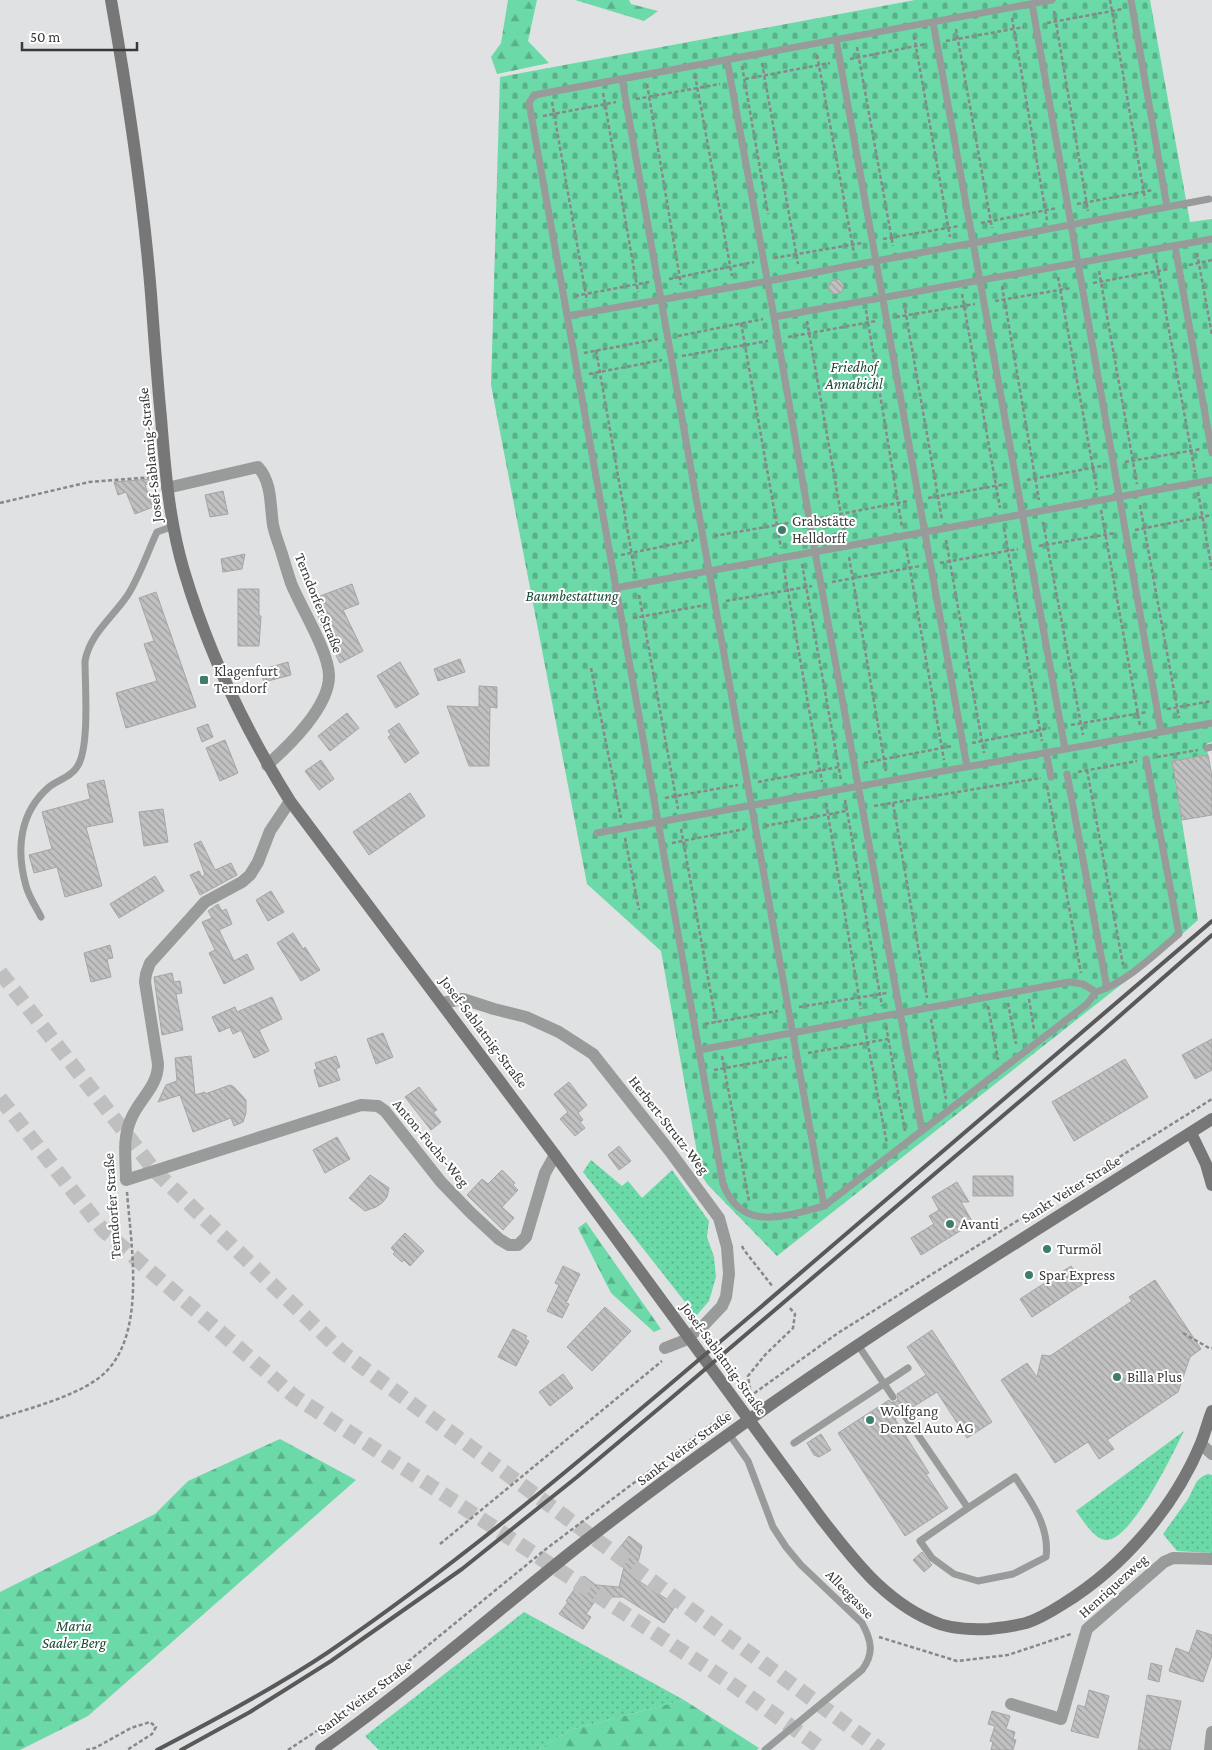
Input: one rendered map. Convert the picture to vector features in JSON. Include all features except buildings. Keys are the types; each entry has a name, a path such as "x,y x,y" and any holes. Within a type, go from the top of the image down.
{"main road":[{"name":"Josef-Sablatnig-Straße","path":"111,0 133,134 150,290 166,482 183,569 205,635 221,673 267,765 290,801 555,1155 849,1555 881,1589 902,1606 931,1621 951,1627 974,1630 1027,1622 1054,1610 1081,1594 1133,1546 1162,1512 1182,1479 1201,1444 1212,1411"},
{"name":"Sankt Veiter Straße","path":"321,1750 355,1726 466,1639 576,1548 729,1434 858,1344 1212,1119"},
{"path":"1191,1132 1206,1164 1212,1185"}],"street":[{"name":"Terndorfer Straße","path":"166,482 258,467 265,474 274,526 291,583 324,656 329,676 326,692 319,707 298,734 267,765"},
{"name":"Terndorfer Straße","path":"126,1180 124,1145 126,1134 131,1118 158,1074 145,982 150,963 206,902 242,882 250,875 258,862 270,830 290,801"},
{"name":"Herbert-Strutz-Weg","path":"442,1003 463,999 526,1017 559,1032 592,1054 669,1150 719,1218 727,1247 729,1274 726,1297 722,1306 705,1324 683,1341 665,1348"},
{"name":"Anton-Fuchs-Weg","path":"126,1180 361,1105 378,1106 385,1111 441,1182 471,1213 498,1239 509,1245 518,1245 526,1237 544,1173 555,1155"},
{"path":"1201,1444 1212,1454"},
{"name":"Henriquezweg","path":"1011,1704 1061,1719 1087,1629 1164,1562 1173,1558 1212,1559"},
{"path":"1210,1750 1212,1732"}],"lane":[{"path":"1052,0 550,92 534,96 529,103 615,588 659,822 723,1184 727,1196 751,1215 764,1219 786,1216 824,1206 1087,1004 1096,992 1125,978 1179,934 1146,759"},
{"path":"1131,0 1167,207"},
{"path":"1032,4 1161,732"},
{"path":"933,22 1065,749"},
{"path":"836,39 967,767"},
{"path":"727,60 815,552 922,1131"},
{"path":"622,79 824,1206"},
{"path":"567,316 1209,200"},
{"path":"774,317 1212,239"},
{"path":"1176,246 1212,453"},
{"path":"615,588 1212,480"},
{"path":"41,918 26,887 22,863 20,838 25,822 32,806 49,788 78,767 82,755 85,732 85,661 87,649 93,637 127,595 157,532 174,526"},
{"path":"597,833 1212,723"},
{"path":"1046,752 1051,777"},
{"path":"1067,774 1107,988"},
{"path":"699,1050 1069,982 1083,984 1096,992"},
{"path":"858,1344 893,1397"},
{"path":"794,1443 908,1368"},
{"path":"903,1413 968,1508"},
{"name":"Alleegasse","path":"729,1434 748,1461 773,1527 786,1547 801,1565 862,1623 868,1634 871,1650 869,1661 862,1670 765,1750"},
{"path":"1015,1477 1036,1509 1048,1543 1046,1557 1013,1574 978,1581 954,1574 932,1558 920,1541 968,1508 1015,1477"}],"path":[{"path":"1052,0 1090,221"},
{"path":"1110,0 1147,211"},
{"path":"1010,8 1049,229"},
{"path":"954,18 994,239"},
{"path":"912,26 952,246"},
{"path":"855,36 895,257"},
{"path":"815,43 856,264"},
{"path":"760,54 800,275"},
{"path":"694,66 734,287"},
{"path":"645,75 683,296"},
{"path":"601,83 640,304"},
{"path":"550,92 589,312"},
{"path":"1195,242 1212,335"},
{"path":"1154,249 1212,570"},
{"path":"741,323 863,1019 889,1156"},
{"path":"596,350 716,1022"},
{"path":"0,503 88,482 166,482"},
{"path":"621,621 930,564 1125,532 1212,515"},
{"path":"800,555 907,1143"},
{"path":"592,668 639,910"},
{"path":"655,800 1061,726 1212,701"},
{"path":"1067,774 1210,747"},
{"path":"1087,770 1125,978"},
{"path":"862,808 1045,778 1083,984"},
{"path":"893,803 948,1111"},
{"path":"1027,990 1036,1043"},
{"path":"1006,994 1018,1057"},
{"path":"987,998 1000,1072"},
{"path":"720,1046 751,1215"},
{"path":"743,1401 838,1332 1212,1099"},
{"name":"Terndorfer Straße","path":"0,1418 50,1401 97,1380 111,1368 119,1356 127,1338 133,1304 126,1180"},
{"path":"741,1244 773,1287"},
{"path":"751,1396 748,1376 765,1355 793,1328 795,1314 789,1307"},
{"path":"1183,1333 1212,1348"},
{"path":"440,1544 665,1358 665,1348"},
{"path":"288,1750 350,1709 546,1549 728,1412"},
{"path":"868,1634 957,1661 1008,1656 1087,1629"},
{"path":"86,1750 94,1749 132,1728 150,1722 156,1727 152,1734 127,1750"}],"green space":[{"path":"508,0 537,0 528,41 549,63 497,74 491,57 501,43"},
{"path":"575,0 629,0 631,4 658,11 644,21"},
{"name":"Friedhof Annabichl","path":"915,0 1150,0 1190,222 1212,219 1212,742 1206,744 1208,755 1172,761 1198,920 1160,954 777,1256 708,1185 701,1175 661,951 587,884 491,385 500,77"},
{"path":"591,1160 622,1186 628,1181 642,1198 672,1170 709,1221 707,1237 714,1257 716,1277 709,1301 696,1316 583,1172"},
{"path":"586,1222 661,1329 654,1332 611,1293 578,1228"},
{"path":"1184,1431 1150,1494 1127,1527 1115,1537 1105,1540 1096,1536 1076,1511"},
{"name":"Maria Saaler Berg","path":"280,1439 356,1480 88,1716 20,1750 0,1750 0,1592 155,1514 188,1481"},
{"path":"1208,1474 1212,1475 1212,1553 1177,1551 1163,1534 1188,1499 1197,1481"},
{"path":"524,1612 684,1700 570,1730 538,1750 379,1750 365,1736"},
{"path":"684,1700 759,1748 757,1750 538,1750 570,1730"}],"tunnel":[{"path":"0,972 155,1171 342,1352 881,1750"},
{"path":"0,1098 103,1230 294,1396 729,1682 824,1750"}],"railway":[{"path":"157,1750 244,1704 327,1653 383,1614 492,1531 651,1401 1212,921"},
{"path":"181,1750 250,1712 331,1661 462,1569 669,1400 1099,1034 1212,935"}],"place":[{"name":"Grabstätte Helldorff","path":"782,530"},
{"name":"Klagenfurt Terndorf","path":"204,680"},
{"name":"Avanti","path":"950,1224"},
{"name":"Turmöl","path":"1047,1249"},
{"name":"Spar Express","path":"1029,1275"},
{"name":"Billa Plus","path":"1117,1377"},
{"name":"Wolfgang Denzel Auto AG","path":"870,1420"}],"park label":[{"name":"Baumbestattung","path":"572,596"}]}
